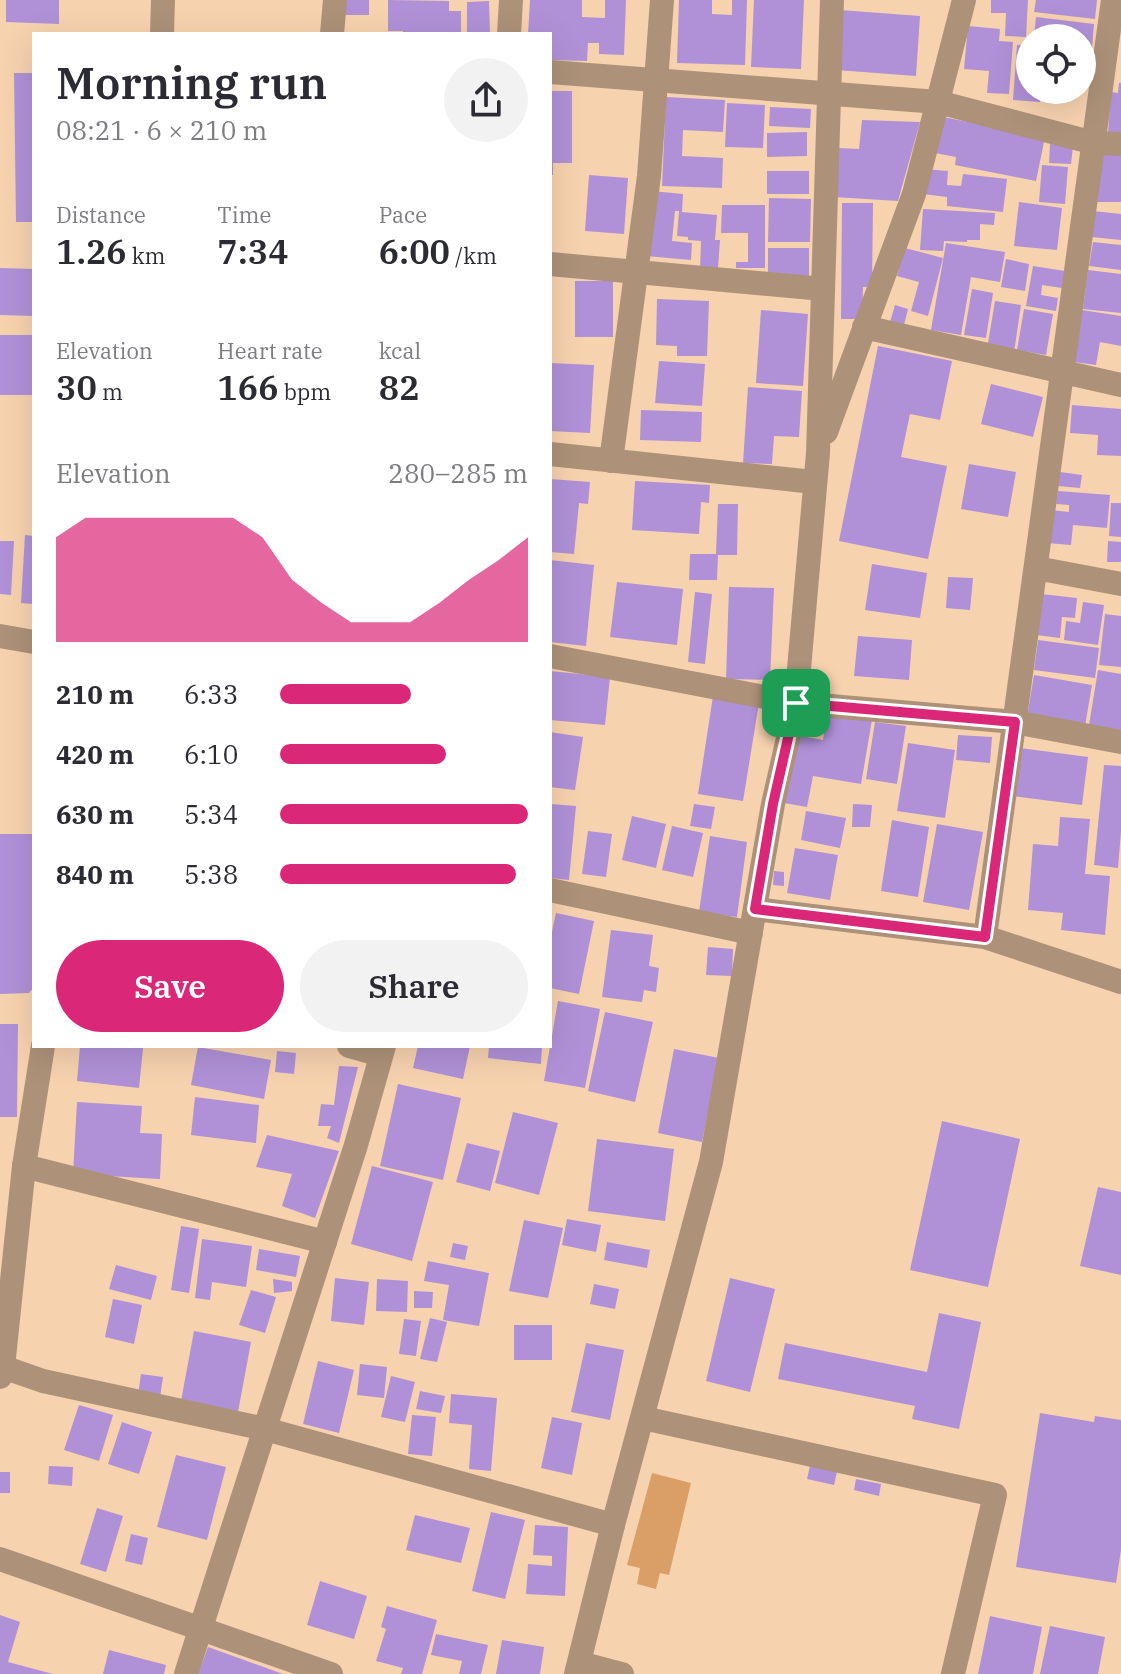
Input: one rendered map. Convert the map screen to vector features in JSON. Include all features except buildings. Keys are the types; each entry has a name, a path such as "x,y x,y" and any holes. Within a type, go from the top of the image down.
{"street":[{"path":"162,32 163,0"},
{"path":"332,32 335,0"},
{"path":"509,32 511,0"},
{"path":"611,461 649,176 662,0"},
{"path":"622,1674 578,1669 613,1525 711,1162 773,804 796,703 818,453 832,0"},
{"path":"818,453 914,194 964,0"},
{"path":"985,937 1113,0"},
{"path":"552,72 938,102 1094,143 1121,144"},
{"path":"552,264 823,289"},
{"path":"864,327 1121,385"},
{"path":"552,454 814,482"},
{"path":"1036,568 1121,584"},
{"path":"0,636 32,642"},
{"path":"552,656 796,703 1015,722 1121,742"},
{"path":"552,890 753,921 985,937 1121,982"},
{"path":"43,1048 24,1166 2,1372 265,1429 613,1525"},
{"path":"186,1674 356,1145 383,1051 363,1048"},
{"path":"24,1166 325,1242"},
{"path":"643,1418 995,1495 953,1674"},
{"path":"0,1559 331,1674"}],"shaded area":[{"path":"652,1473 691,1483 669,1575 660,1573 656,1589 637,1584 640,1568 627,1565"}],"route":[{"path":"796,703 1015,722 985,937 755,909 773,804 796,703"}]}
